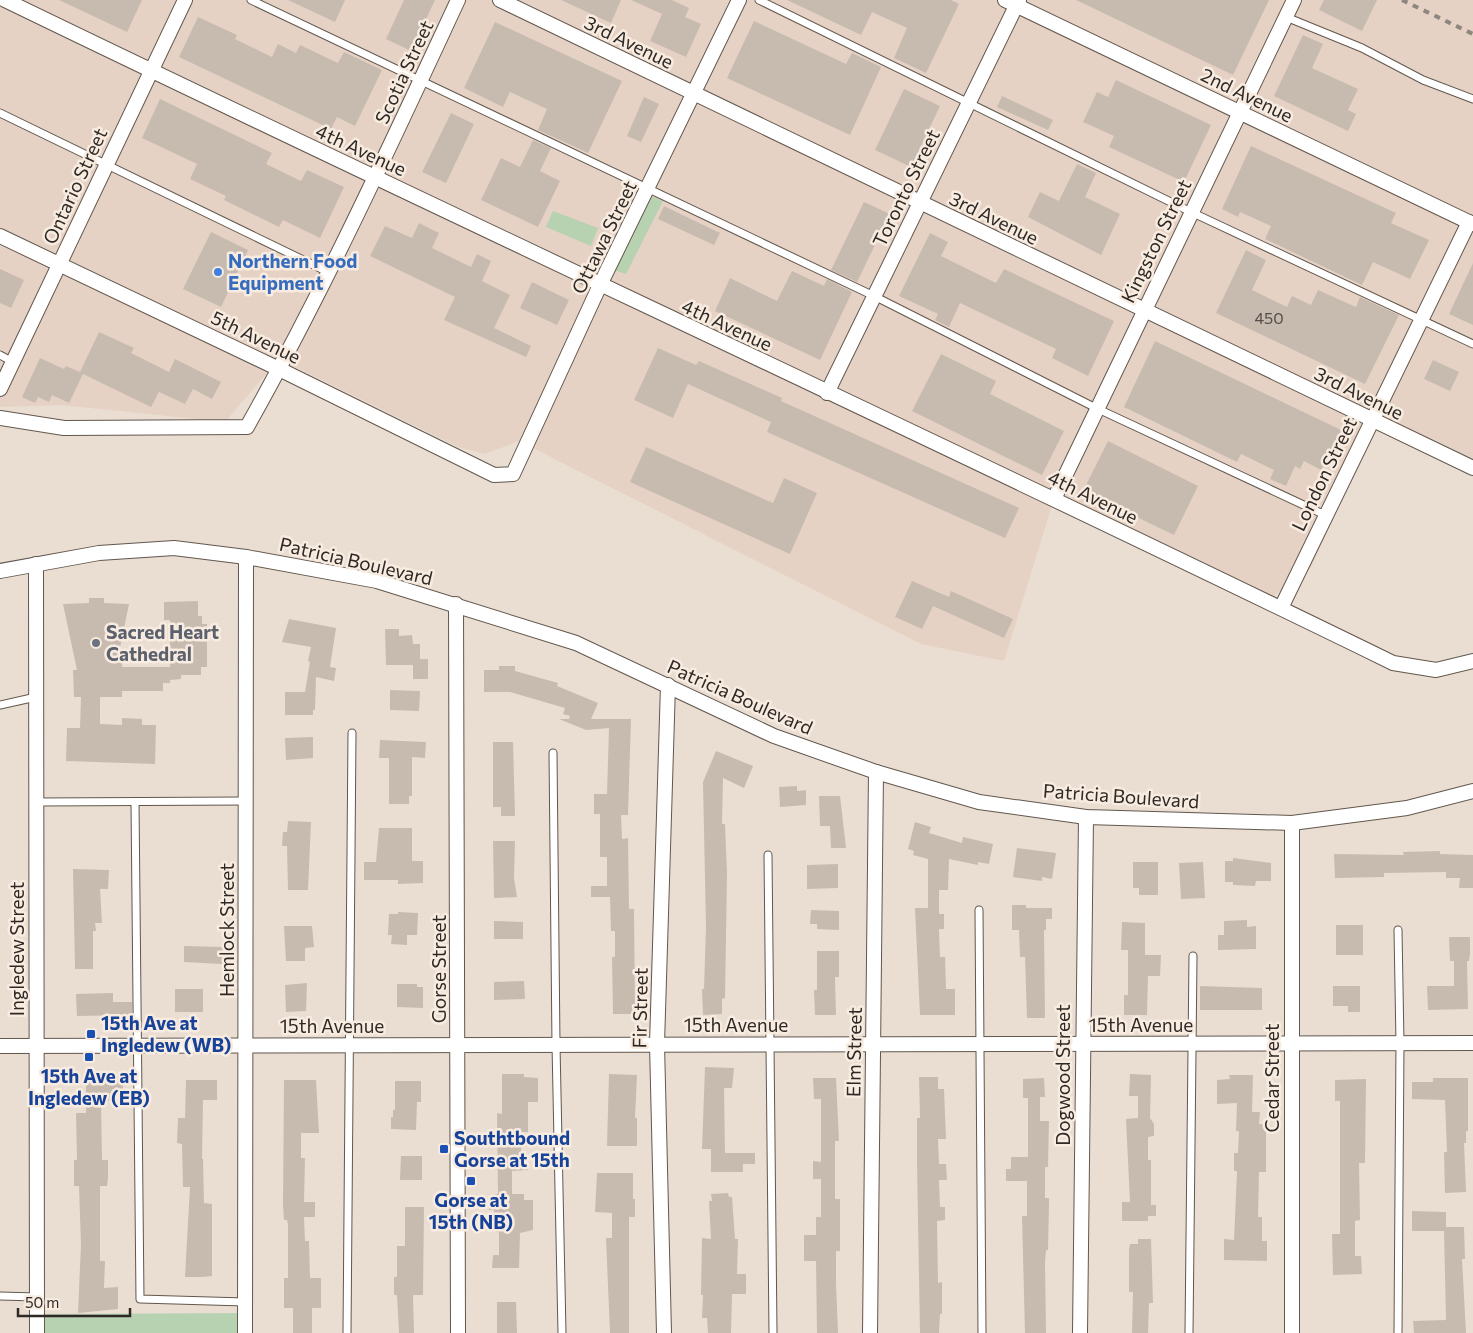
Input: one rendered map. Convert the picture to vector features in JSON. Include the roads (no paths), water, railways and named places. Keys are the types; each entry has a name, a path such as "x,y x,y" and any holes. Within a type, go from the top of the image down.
{"street":[{"name":"4th Avenue","path":"5,0 827,393 1054,498 1393,663 1436,670 1473,661"},
{"name":"Ontario Street","path":"0,389 6,358 59,264 185,0"},
{"name":"Scotia Street","path":"0,418 64,428 247,426 279,369 376,177 458,0"},
{"name":"3rd Avenue","path":"500,0 694,95 1473,468"},
{"name":"Ottawa Street","path":"494,475 513,474 600,285 739,0"},
{"name":"Kingston Street","path":"1054,498 1294,0"},
{"name":"Toronto Street","path":"827,393 968,104 1014,2"},
{"name":"2nd Avenue","path":"1014,2 1239,113 1471,223"},
{"name":"London Street","path":"1281,608 1371,420 1471,223"},
{"name":"5th Avenue","path":"0,236 279,369 494,475"},
{"name":"Patricia Boulevard","path":"0,571 99,553 174,548 246,556 377,581 456,604 576,643 774,736 876,772 979,802 1086,817 1292,823 1408,808 1473,791"},
{"name":"Hemlock Street","path":"245,1333 246,556"},
{"name":"Ingledew Street","path":"36,564 37,1333"},
{"name":"Gorse Street","path":"456,604 458,1333"},
{"name":"Fir Street","path":"664,1333 658,1044 668,685"},
{"name":"Elm Street","path":"870,1333 876,772"},
{"name":"Dogwood Street","path":"1080,1333 1086,817"},
{"name":"Cedar Street","path":"1292,823 1290,1043 1292,1333"},
{"name":"15th Avenue","path":"0,1046 137,1044 1473,1043"}],"lane":[{"path":"251,0 874,296 1096,408 1325,515"},
{"path":"759,0 1191,212 1473,344"},
{"path":"1286,17 1362,48 1423,80 1473,99"},
{"path":"0,113 328,272"},
{"path":"0,704 36,697"},
{"path":"347,1333 352,732"},
{"path":"553,752 556,1045 562,1333"},
{"path":"36,802 246,801"},
{"path":"135,802 140,1300 245,1302"},
{"path":"768,855 773,1333"},
{"path":"979,910 982,1333"},
{"path":"1398,930 1400,1044 1398,1333"},
{"path":"1189,1333 1193,956"},
{"path":"0,1296 37,1297"}],"railway":[{"path":"1402,0 1473,34"}],"place":[{"name":"Northern Food Equipment","path":"218,272"},
{"name":"Sacred Heart Cathedral","path":"96,643"},
{"name":"15th Ave at Ingledew (WB)","path":"91,1034"},
{"name":"15th Ave at Ingledew (EB)","path":"89,1057"},
{"name":"Southtbound Gorse at 15th","path":"444,1149"},
{"name":"Gorse at 15th (NB)","path":"471,1181"}]}
